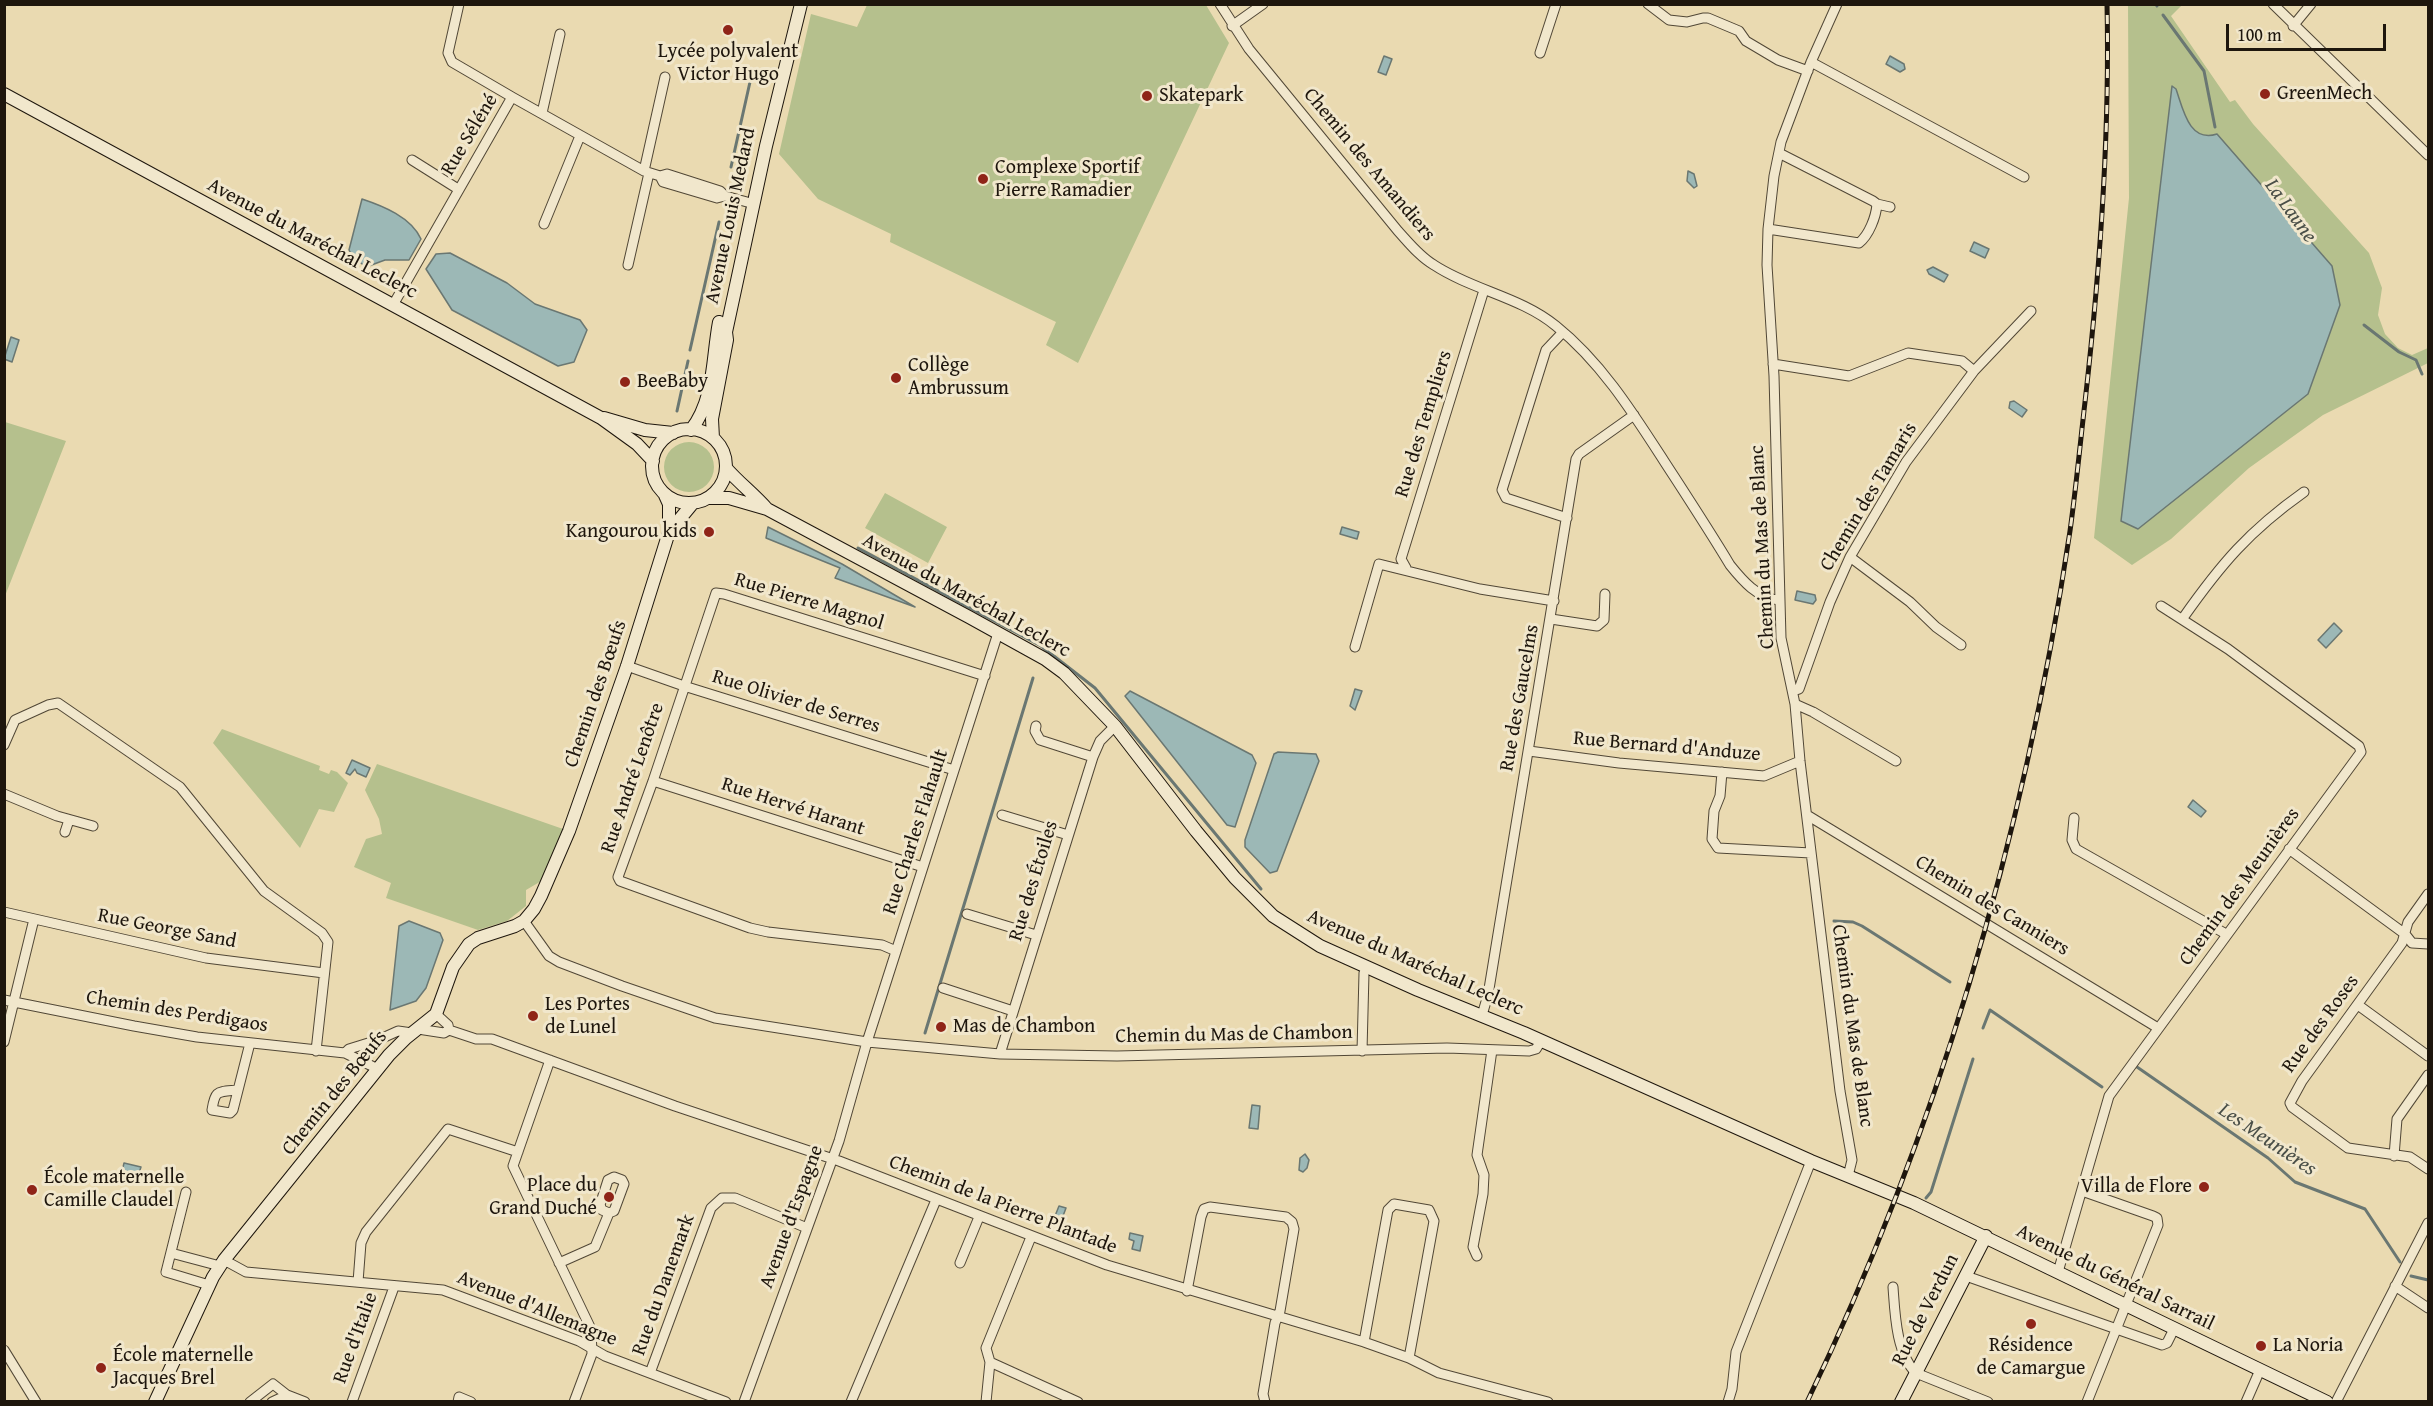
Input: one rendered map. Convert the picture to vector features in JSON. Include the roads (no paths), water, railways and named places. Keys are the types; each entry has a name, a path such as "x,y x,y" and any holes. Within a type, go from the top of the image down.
{"main road":[{"name":"Avenue Louis Medard","path":"691,430 707,398 717,345 718,326 792,4"},
{"name":"Avenue Louis Medard","path":"713,438 712,418 727,340 726,332 766,146 801,4"},
{"name":"Avenue du Maréchal Leclerc","path":"4,94 601,418 637,444 653,461"},
{"name":"Avenue du Maréchal Leclerc","path":"601,418 645,430 673,433"},
{"path":"691,430 700,431 713,438 724,455 726,468 720,487 709,498 693,503 675,500 664,493 656,482 653,461 662,442 673,433 691,430"},
{"name":"Avenue du Maréchal Leclerc","path":"726,468 740,485 767,509"},
{"name":"Chemin des Bœufs","path":"524,921 541,896 569,831 627,666 669,532 669,504 664,493"},
{"name":"Avenue du Maréchal Leclerc","path":"709,498 729,498 767,509 1045,659 1064,673 1115,726 1234,878 1273,916 1320,946 1811,1161 1885,1191"},
{"name":"Chemin des Bœufs","path":"669,532 693,503"},
{"path":"436,1014 453,967 469,944 478,938 524,921"},
{"name":"Chemin des Bœufs","path":"155,1401 209,1285 222,1263 389,1055 436,1014"},
{"name":"Avenue du Général Sarrail","path":"1885,1191 1986,1236 2174,1329 2327,1401"},
{"name":"Rue de Verdun","path":"1901,1401 1986,1236"}],"street":[{"path":"459,4 448,53 452,62 512,97"},
{"name":"Chemin des Amandiers","path":"1220,4 1232,26 1398,231 1432,264 1484,290 1533,310 1563,332 1588,355 1634,415 1730,565 1746,585 1772,600 1779,600"},
{"path":"1232,26 1263,4"},
{"path":"1540,53 1556,4"},
{"path":"1648,4 1669,20 1687,22 1708,18 1739,31 1746,41 1778,60 1809,66 2024,177"},
{"name":"Chemin du Mas de Blanc","path":"1837,4 1809,66 1779,153 1767,229 1767,265 1773,364 1781,638 1795,704 1840,1091 1852,1160 1848,1176"},
{"path":"2273,4 2293,26 2428,155"},
{"path":"2293,26 2312,4"},
{"path":"542,113 560,34"},
{"path":"628,266 665,77"},
{"name":"Rue Séléné","path":"393,305 512,97 647,172 660,176 667,174 747,202"},
{"path":"544,224 580,136"},
{"path":"1779,153 1877,204 1890,207"},
{"path":"411,160 458,189"},
{"path":"1767,229 1859,243 1866,238 1877,204"},
{"name":"Rue des Templiers","path":"1406,568 1401,559 1484,290"},
{"name":"Chemin des Tamaris","path":"1793,691 1799,689 1830,602 1850,557 1916,447 1974,372 2031,311"},
{"path":"1563,332 1546,350 1502,490 1506,498 1568,518"},
{"path":"1773,364 1849,376 1908,353 1962,361 1974,372"},
{"name":"Rue des Gaucelms","path":"1482,1015 1488,995 1576,459 1579,454 1634,415"},
{"path":"2183,618 2210,580 2253,531 2304,492"},
{"path":"1850,557 1910,602 1936,627 1961,645"},
{"path":"1355,647 1378,564 1406,568 1480,589 1554,601"},
{"name":"Rue Pierre Magnol","path":"684,686 713,596 718,593 985,676"},
{"path":"1551,619 1598,626 1604,620 1605,594"},
{"name":"Chemin des Meunières","path":"2058,1272 2109,1096 2361,752 2359,746 2228,648 2161,606"},
{"name":"Rue Charles Flahault","path":"867,1042 998,633"},
{"name":"Rue Olivier de Serres","path":"627,666 954,770"},
{"name":"Rue André Lenôtre","path":"684,686 653,782 618,877 620,881 750,928 780,934 882,945 896,951"},
{"path":"4,744 15,720 48,705 58,703 180,787 264,891 322,933 328,942 316,1051"},
{"path":"1795,704 1813,712 1896,761"},
{"path":"1036,726 1040,740 1093,757"},
{"name":"Rue des Étoiles","path":"999,1054 1093,757 1100,741 1115,726"},
{"name":"Rue Bernard d'Anduze","path":"1529,751 1619,763 1764,776 1800,761"},
{"path":"1722,772 1720,796 1714,811 1712,839 1718,848 1811,853"},
{"name":"Rue Hervé Harant","path":"653,782 923,867"},
{"path":"4,794 69,820 93,826"},
{"path":"1002,814 1068,835"},
{"name":"Chemin des Canniers","path":"1807,815 2158,1028"},
{"path":"2074,819 2072,840 2076,849 2226,934"},
{"path":"65,832 69,820"},
{"path":"2289,849 2405,934 2412,943 2428,944"},
{"name":"Rue des Roses","path":"2428,894 2408,922 2402,943 2302,1081 2290,1103 2292,1107 2348,1148 2414,1159 2428,1169"},
{"name":"Rue George Sand","path":"4,912 206,958 324,973"},
{"path":"967,914 1036,935"},
{"path":"4,1042 9,1001 34,920"},
{"name":"Chemin du Mas de Chambon","path":"524,921 544,951 559,962 653,997 715,1018 867,1042 999,1054 1117,1056 1447,1048 1530,1051 1536,1049 1541,1041"},
{"path":"1362,1051 1364,973 1367,967"},
{"path":"943,988 1013,1011"},
{"name":"Chemin des Perdigaos","path":"9,1001 134,1026 250,1043 345,1053 378,1069"},
{"path":"2358,1005 2428,1056"},
{"name":"Chemin de la Pierre Plantade","path":"436,1014 449,1029 476,1039 492,1039 833,1159 1107,1265 1187,1291 1364,1342 1409,1358 1439,1373 1548,1401"},
{"name":"Chemin de la Pierre Plantade","path":"415,1031 444,1034 449,1029"},
{"name":"Chemin des Perdigaos","path":"345,1053 349,1049 378,1040 398,1030 415,1031"},
{"path":"378,1040 389,1055"},
{"name":"Avenue d'Espagne","path":"744,1401 833,1159 867,1042"},
{"path":"237,1090 250,1043"},
{"path":"1477,1256 1473,1247 1483,1194 1484,1175 1477,1155 1492,1050"},
{"path":"550,1060 513,1166 591,1329 592,1354 574,1401"},
{"path":"2394,1156 2397,1119 2428,1075"},
{"path":"358,1282 361,1243 366,1232 448,1129 518,1152"},
{"path":"1728,1401 1732,1389 1736,1352 1811,1161"},
{"path":"2082,1191 2157,1218 2158,1224 2087,1401"},
{"path":"186,1192 166,1272 209,1285"},
{"name":"Rue du Danemark","path":"650,1373 711,1208 722,1198 735,1198 807,1228"},
{"path":"850,1401 936,1200"},
{"path":"1364,1342 1388,1210 1394,1204 1429,1210 1434,1221 1409,1358"},
{"path":"1187,1291 1204,1209 1210,1207 1286,1217 1292,1222 1294,1229 1275,1323 1264,1401"},
{"path":"559,1263 595,1247 609,1213"},
{"path":"960,1263 979,1216"},
{"path":"2336,1401 2428,1223"},
{"path":"986,1401 990,1362 986,1348 1031,1236"},
{"name":"Avenue d'Allemagne","path":"171,1252 222,1263 246,1272 442,1290 579,1341 606,1356 726,1401"},
{"path":"1966,1276 2162,1345 2167,1343 2174,1329"},
{"path":"2395,1286 2428,1308"},
{"name":"Rue d'Italie","path":"352,1401 394,1287"},
{"path":"1893,1287 1902,1348 1910,1367 1916,1373 1988,1401"},
{"path":"4,1350 36,1401"},
{"path":"990,1362 1078,1401"},
{"path":"2246,1401 2260,1370"},
{"path":"250,1401 273,1383 287,1395 305,1401"},
{"path":"272,1401 287,1395"},
{"path":"458,1401 459,1397 471,1401"}],"water":[{"path":"1384,56 1392,59 1386,75 1378,72"},
{"path":"1890,56 1904,64 1905,69 1900,72 1886,64"},
{"path":"2172,86 2176,89 2185,114 2194,129 2200,134 2217,134 2332,266 2340,305 2308,394 2138,529 2121,521"},
{"path":"1688,171 1694,174 1697,186 1694,188 1687,181"},
{"path":"362,199 396,213 411,224 421,239 409,260 385,260 366,267 353,257 349,250"},
{"path":"1974,242 1989,249 1985,258 1970,251"},
{"path":"450,253 507,283 535,304 580,320 587,330 574,362 558,366 452,310 426,269 436,254"},
{"path":"1933,267 1948,275 1944,282 1929,274 1927,270"},
{"path":"11,337 19,340 12,362 4,359"},
{"path":"2014,401 2027,410 2022,417 2009,408 2010,402"},
{"path":"768,527 842,564 915,607 835,578 840,568 766,538"},
{"path":"1342,527 1359,532 1357,539 1340,534"},
{"path":"1797,591 1815,595 1816,600 1813,604 1795,600"},
{"path":"2334,623 2342,631 2326,648 2318,640"},
{"path":"1355,689 1362,691 1355,710 1350,706"},
{"path":"1130,691 1252,755 1256,763 1235,827 1227,825 1125,696"},
{"path":"1278,752 1316,754 1319,761 1277,871 1270,873 1245,847 1245,840 1274,754"},
{"path":"352,760 370,768 366,777 357,773 355,769 350,775 346,773"},
{"path":"2193,800 2206,811 2201,817 2188,807"},
{"path":"409,921 440,933 443,940 426,988 416,1001 390,1010 399,926"},
{"path":"1252,1105 1260,1106 1258,1129 1249,1128"},
{"path":"1305,1154 1309,1160 1303,1172 1299,1170 1300,1158"},
{"path":"124,1163 141,1167 138,1176 122,1172"},
{"path":"1059,1206 1066,1208 1060,1224 1056,1225 1053,1221"},
{"path":"1130,1233 1143,1236 1140,1251 1132,1249 1134,1241 1129,1239"}],"waterway":[{"name":"La Laune","path":"2163,15 2204,71 2215,127"},
{"path":"731,167 752,73"},
{"path":"690,350 719,222"},
{"name":"La Laune","path":"2364,325 2399,352 2416,360 2422,374"},
{"path":"677,411 688,361"},
{"path":"858,548 1041,646 1095,688 1261,889"},
{"path":"925,1033 1033,678"},
{"name":"Les Meunières","path":"1834,921 1853,922 1862,926 1950,982"},
{"name":"Les Meunières","path":"1983,1028 1990,1010 2102,1087"},
{"path":"1926,1198 1931,1192 1973,1059"},
{"name":"Les Meunières","path":"2137,1067 2268,1158 2295,1182 2365,1209 2400,1262"},
{"name":"Les Meunières","path":"2411,1276 2428,1280"}],"railway":[{"path":"1807,1402 1854,1298 1897,1193 1936,1085 1971,977 2002,867 2028,756 2051,644 2070,531 2090,352 2105,154 2107,4"}],"place":[{"name":"Lycée polyvalent Victor Hugo","path":"728,30"},
{"name":"GreenMech","path":"2265,94"},
{"name":"Skatepark","path":"1147,96"},
{"name":"Complexe Sportif Pierre Ramadier","path":"983,179"},
{"name":"Collège Ambrussum","path":"896,378"},
{"name":"BeeBaby","path":"625,382"},
{"name":"Kangourou kids","path":"709,532"},
{"name":"Les Portes de Lunel","path":"533,1016"},
{"name":"Mas de Chambon","path":"941,1027"},
{"name":"Villa de Flore","path":"2204,1187"},
{"name":"École maternelle Camille Claudel","path":"32,1190"},
{"name":"Place du Grand Duché","path":"609,1197"},
{"name":"Résidence de Camargue","path":"2031,1324"},
{"name":"La Noria","path":"2261,1346"},
{"name":"École maternelle Jacques Brel","path":"101,1368"}]}
